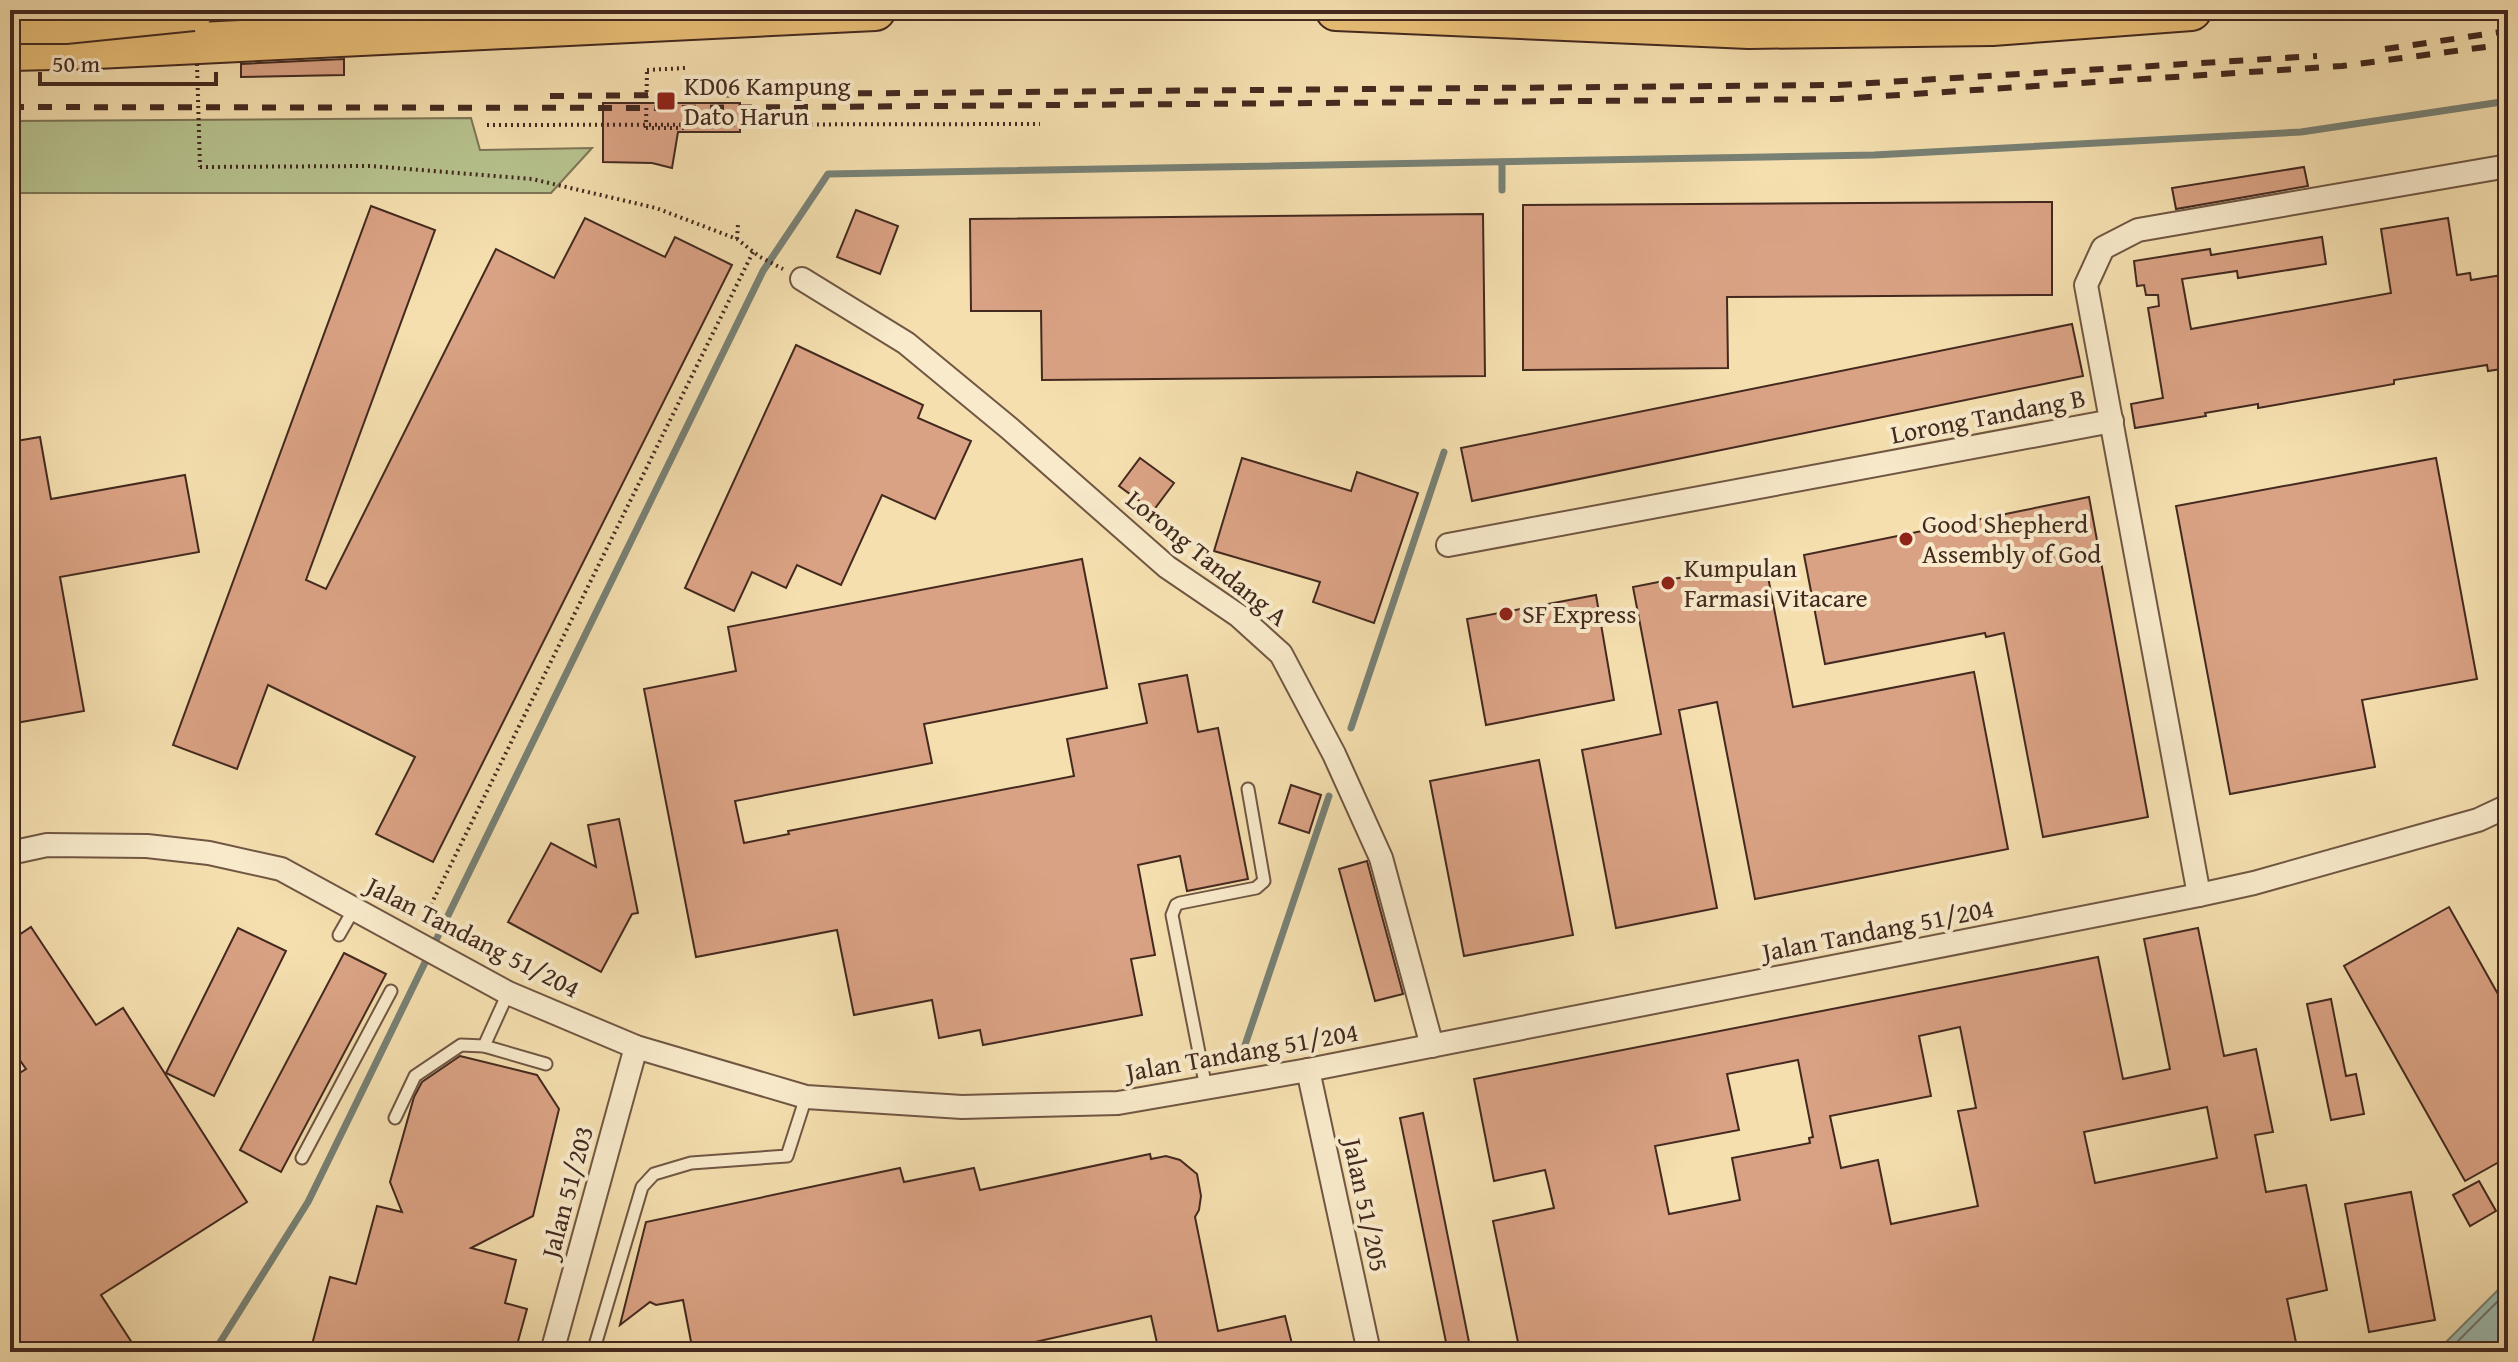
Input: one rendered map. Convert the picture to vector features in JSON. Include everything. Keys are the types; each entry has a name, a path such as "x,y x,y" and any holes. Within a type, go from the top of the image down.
{"highway":[{"path":"10,23 65,23 193,10"},
{"path":"10,50 875,10"},
{"path":"1336,10 1749,28 1992,25 2191,10"},
{"path":"1749,28 1892,10"}],"street":[{"path":"2112,421 2086,285 2103,248 2138,230 2508,166"},
{"name":"Lorong Tandang A","path":"802,279 906,343 1009,428 1167,567 1239,616 1281,654 1334,754 1381,858 1432,1046"},
{"name":"Lorong Tandang B","path":"1448,545 2112,421 2199,895"},
{"name":"Jalan Tandang 51/204","path":"10,853 47,845 147,846 209,853 281,869 508,993 636,1047 806,1097 962,1107 1118,1103 1432,1046 2254,883 2478,820 2508,806"},
{"name":"Jalan 51/203","path":"553,1352 636,1047"},
{"name":"Jalan 51/205","path":"1308,1070 1369,1352"}],"lane":[{"path":"1206,1088 1172,915 1180,903 1256,888 1264,881 1248,789"},
{"path":"339,935 354,909"},
{"path":"302,1158 391,991"},
{"path":"484,1046 508,993"},
{"path":"395,1118 415,1076 461,1045 484,1046 546,1064"},
{"path":"593,1352 642,1187 654,1174 691,1163 787,1156 806,1097"}],"path":[{"path":"197,64 200,167 371,166 532,179 656,208 737,239 760,257"},
{"path":"685,68 647,70 646,128 686,128"},
{"path":"487,125 1040,124"},
{"path":"737,239 738,224"},
{"path":"426,915 753,252"}],"green space":[{"path":"471,118 480,150 592,148 551,193 10,193 10,121"}],"water":[{"path":"2508,1280 2508,1332 2489,1352 2436,1352"}],"building":[{"path":"344,59 344,75 241,77 241,64"},
{"path":"603,103 740,103 740,132 678,132 672,168 652,163 603,162"},
{"path":"2304,167 2308,186 2176,209 2172,188"},
{"path":"2052,202 2052,295 1727,297 1728,368 1523,370 1523,205"},
{"path":"371,206 435,230 306,580 326,589 496,249 554,278 585,218 665,257 675,237 732,265 433,862 376,834 415,757 268,685 237,769 173,745"},
{"path":"856,210 898,226 880,274 837,257"},
{"path":"1483,214 1485,376 1042,380 1041,311 971,311 970,219"},
{"path":"2448,218 2457,275 2470,273 2471,280 2508,274 2508,368 2488,371 2487,365 2394,380 2394,384 2258,408 2258,404 2205,413 2206,416 2135,428 2131,404 2163,398 2148,308 2159,306 2158,295 2146,295 2144,285 2137,286 2134,261 2210,249 2211,255 2322,237 2326,264 2238,278 2237,271 2182,279 2191,329 2391,293 2381,229"},
{"path":"2072,324 2083,376 1472,501 1461,448"},
{"path":"796,345 923,405 918,418 971,441 935,519 882,495 841,585 797,565 786,588 752,572 734,611 685,588"},
{"path":"40,437 51,499 185,475 199,552 60,577 84,711 10,724 10,442"},
{"path":"1140,458 1174,483 1153,511 1119,486"},
{"path":"1242,458 1351,491 1357,472 1418,493 1374,623 1313,602 1320,582 1214,551"},
{"path":"2436,458 2477,679 2362,700 2375,767 2230,794 2176,506"},
{"path":"2089,497 2148,817 2043,837 2004,633 1986,637 1985,633 1825,664 1804,555"},
{"path":"1082,559 1107,688 924,724 932,763 735,801 744,843 789,834 788,831 1074,776 1067,739 1147,723 1139,684 1187,675 1198,732 1218,728 1248,879 1187,891 1180,856 1138,865 1155,955 1131,959 1142,1015 983,1045 980,1030 939,1038 932,1000 854,1015 837,930 696,957 644,689 736,671 728,627"},
{"path":"1765,561 1793,707 1974,672 2008,849 1755,899 1717,702 1679,710 1717,908 1616,928 1582,750 1661,734 1633,587"},
{"path":"1596,595 1614,700 1486,725 1467,619"},
{"path":"1539,760 1573,935 1464,956 1430,781"},
{"path":"1291,785 1321,795 1309,833 1279,823"},
{"path":"619,819 638,913 632,914 601,972 508,922 551,843 596,867 588,825"},
{"path":"1367,861 1403,994 1375,1001 1339,869"},
{"path":"2449,907 2508,1012 2508,1157 2465,1181 2344,966"},
{"path":"31,927 96,1025 123,1008 247,1202 101,1295 138,1352 20,1352 10,1336 10,1079 26,1069 10,1046 10,941"},
{"path":"238,928 286,951 214,1096 166,1073"},
{"path":"2198,928 2224,1056 2256,1049 2273,1132 2255,1135 2266,1192 2306,1185 2327,1290 2287,1299 2298,1352 1520,1352 1493,1221 1554,1208 1545,1170 1494,1181 1474,1079 2098,957 2123,1079 2170,1069 2144,939","holes":["1960,1027 1976,1108 1958,1111 1978,1206 1891,1224 1878,1160 1841,1168 1830,1116 1931,1096 1919,1036","1798,1060 1813,1137 1809,1138 1810,1143 1732,1158 1740,1200 1669,1214 1655,1146 1739,1130 1727,1074","2207,1107 2217,1158 2095,1183 2084,1132"]},
{"path":"344,953 386,974 281,1172 240,1150"},
{"path":"2331,999 2346,1076 2356,1074 2364,1114 2331,1120 2307,1004"},
{"path":"460,1056 537,1075 559,1109 533,1216 471,1248 516,1260 505,1303 527,1309 515,1352 310,1352 330,1277 356,1284 377,1206 402,1212 390,1182 414,1097 422,1082"},
{"path":"1423,1113 1471,1352 1448,1352 1400,1118"},
{"path":"1150,1154 1151,1159 1166,1156 1180,1160 1197,1174 1201,1196 1195,1217 1218,1331 1285,1316 1294,1352 1159,1352 1151,1316 990,1352 693,1352 683,1300 656,1305 650,1302 620,1325 646,1222 900,1168 904,1182 974,1168 980,1190"},
{"path":"2479,1181 2496,1211 2470,1226 2453,1195"},
{"path":"2411,1192 2435,1320 2369,1332 2345,1204"}],"waterway":[{"path":"214,1352 308,1202 763,271 828,174 1874,155 2301,132 2508,101"},
{"path":"1502,162 1502,190"},
{"path":"1351,728 1444,452"},
{"path":"1245,1045 1329,796"}],"railway":[{"path":"2385,49 2508,31"},
{"path":"10,107 674,108 1837,99 2342,66 2508,44"},
{"path":"550,96 1838,85 2317,56"}],"place":[{"name":"KD06 Kampung Dato Harun","path":"666,101"},
{"name":"Good Shepherd Assembly of God","path":"1906,539"},
{"name":"Kumpulan Farmasi Vitacare","path":"1668,583"},
{"name":"SF Express","path":"1506,614"}]}
